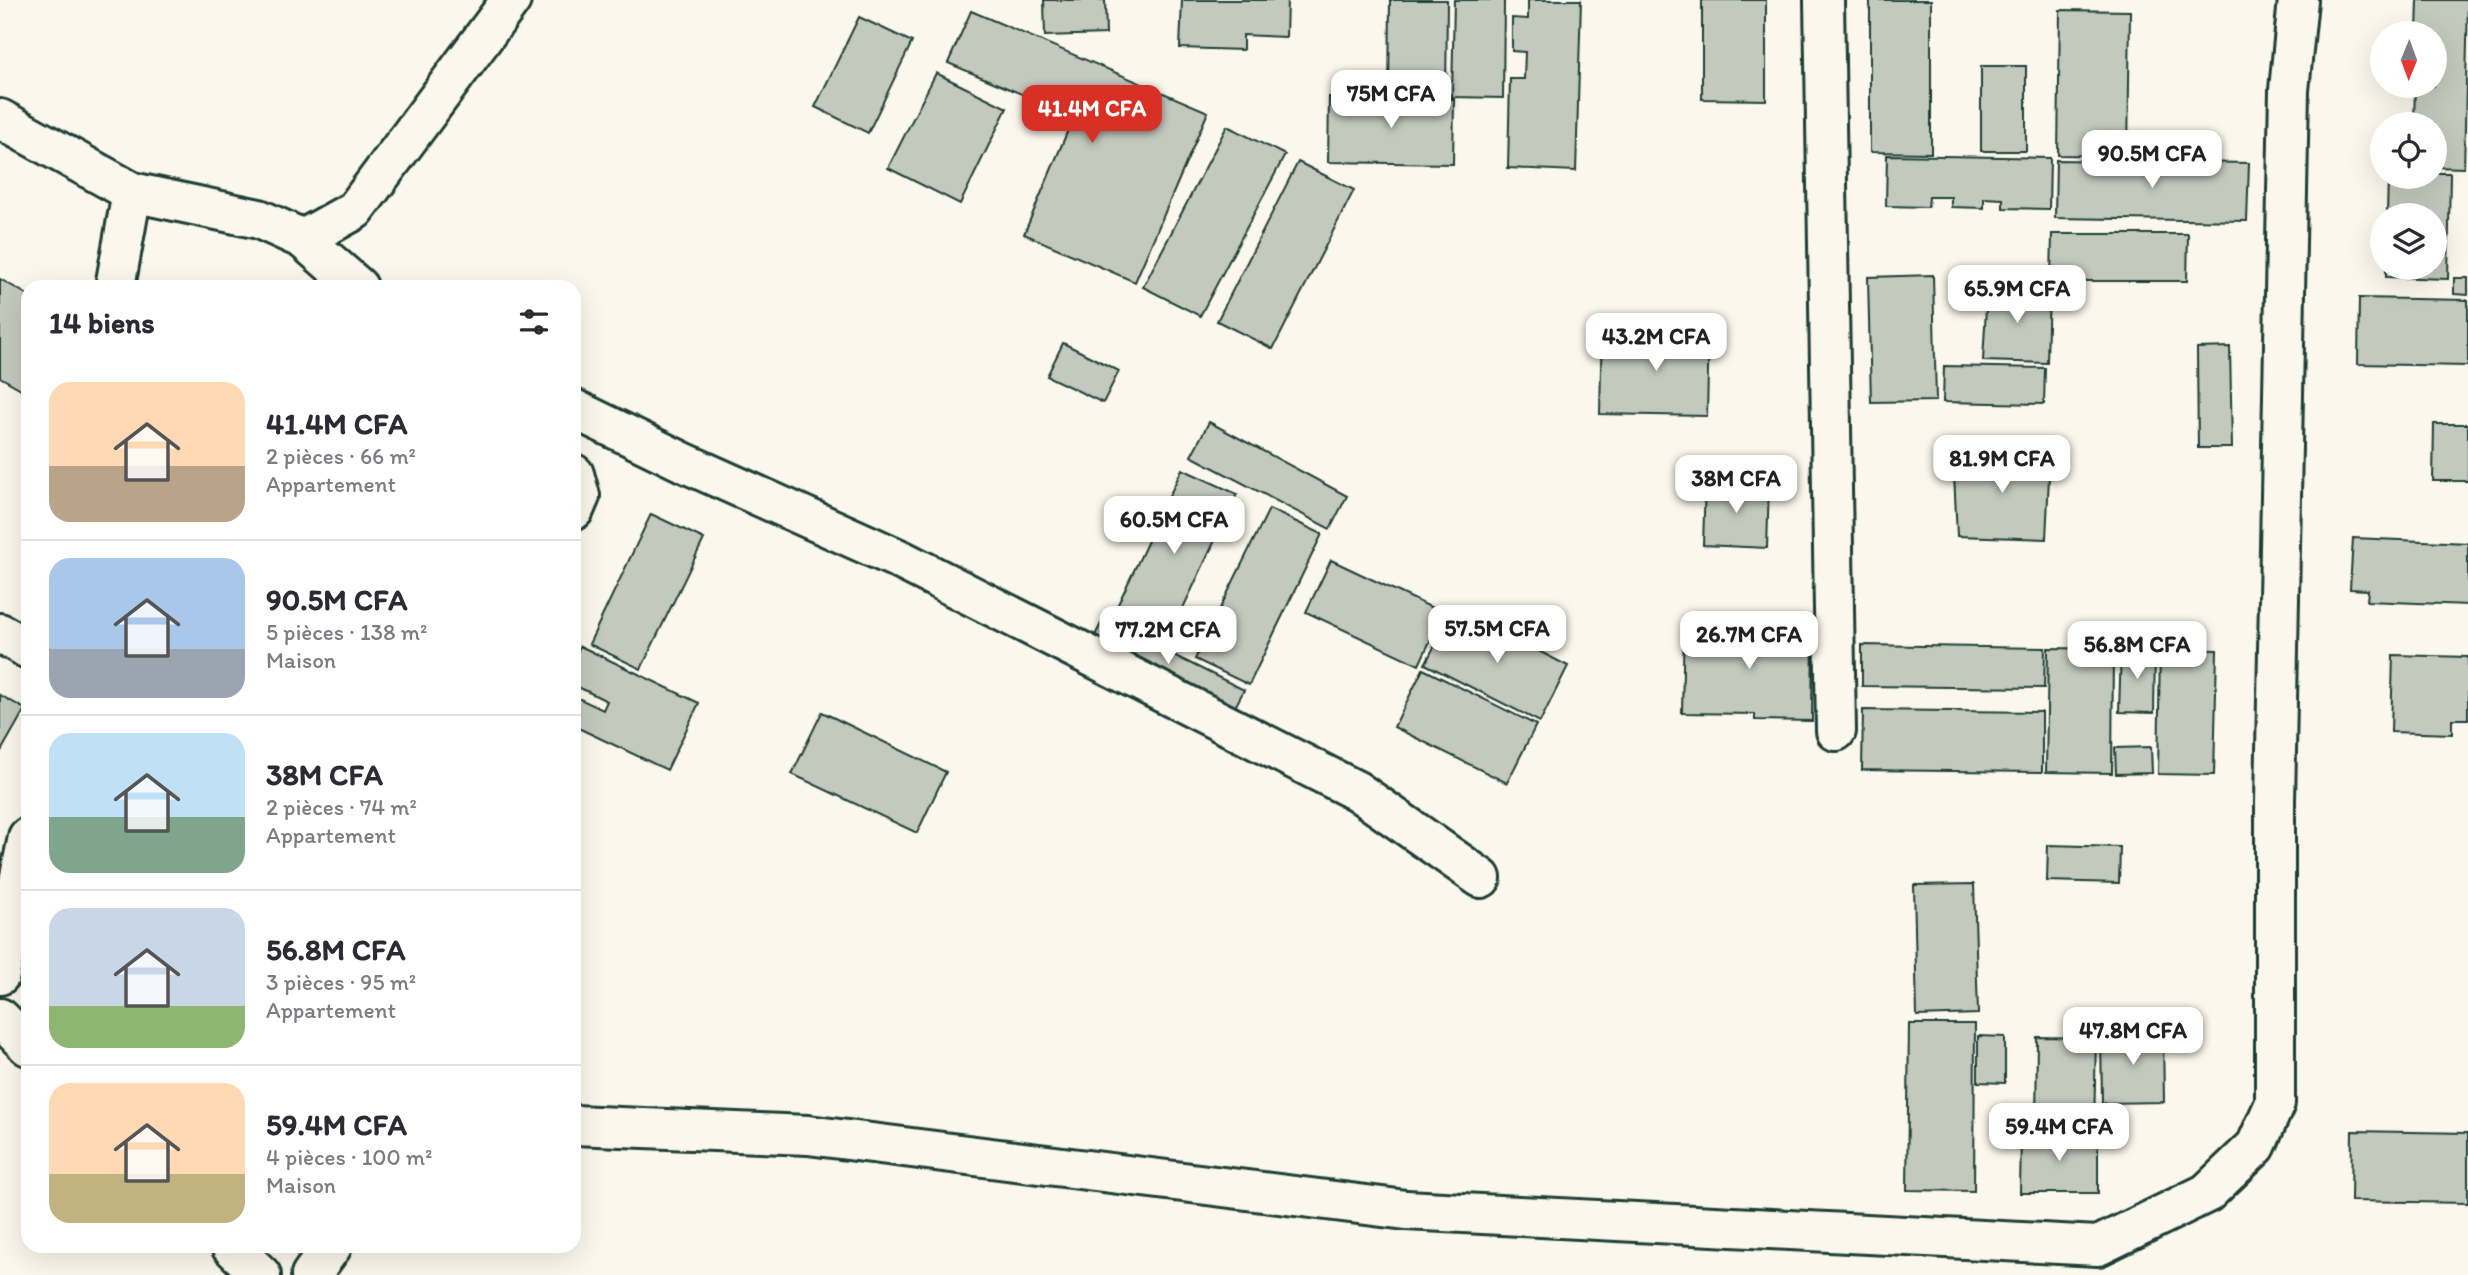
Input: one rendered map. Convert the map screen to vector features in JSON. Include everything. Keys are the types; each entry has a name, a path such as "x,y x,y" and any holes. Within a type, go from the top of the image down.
{"street":[{"path":"303,239 355,210 511,0"},
{"path":"1824,0 1836,731"},
{"path":"581,1125 808,1135 1406,1210 2098,1246 2207,1193 2256,1146 2275,1102 2275,788 2288,118 2298,0"},
{"path":"0,119 132,192 259,219 303,239 350,280"},
{"path":"116,280 132,192"},
{"path":"581,412 682,462 899,559 1357,791 1481,878"},
{"path":"0,633 21,645"},
{"path":"0,975 21,872"},
{"path":"0,1018 21,1039"},
{"path":"238,1253 261,1275"},
{"path":"311,1275 327,1253"}],"building":[{"path":"1044,0 1105,0 1106,34 1045,36"},
{"path":"1182,0 1287,0 1286,37 1243,35 1243,50 1180,48"},
{"path":"1390,0 1447,0 1446,97 1389,96"},
{"path":"1454,0 1504,0 1503,98 1452,97"},
{"path":"1528,0 1581,0 1576,171 1508,168 1510,79 1524,79 1525,52 1512,51 1512,18 1528,19"},
{"path":"1702,0 1766,0 1766,100 1702,99"},
{"path":"1870,0 1931,0 1931,153 1870,152"},
{"path":"2418,0 2468,0 2464,168 2447,167 2447,112 2414,112 2415,98 2447,98 2447,21 2417,21"},
{"path":"2060,10 2130,11 2128,156 2058,155"},
{"path":"971,11 1208,112 1135,282 1024,234 1074,116 948,63"},
{"path":"859,17 912,42 868,133 815,107"},
{"path":"1981,66 2026,66 2026,151 1981,151"},
{"path":"936,73 1007,108 960,204 888,168"},
{"path":"1329,97 1454,99 1453,164 1328,162"},
{"path":"1227,126 1285,155 1200,316 1143,287"},
{"path":"1887,155 2050,158 2049,209 2003,208 2003,199 1984,198 1984,208 1951,207 1951,197 1929,197 1928,207 1886,206"},
{"path":"2056,160 2249,163 2247,221 2055,218"},
{"path":"1298,162 1354,190 1273,349 1217,321"},
{"path":"2447,173 2450,173 2448,279 2447,203 2387,203 2388,189 2447,189"},
{"path":"2052,234 2188,234 2187,281 2051,281"},
{"path":"1933,275 1936,401 1871,402 1868,277"},
{"path":"2454,278 2468,278 2468,295 2454,294"},
{"path":"0,279 21,291 21,389 0,377"},
{"path":"1992,286 2049,288 2047,363 1983,361 1986,308 1991,308"},
{"path":"2359,298 2468,300 2468,366 2358,364"},
{"path":"1602,322 1625,323 1625,345 1664,346 1665,323 1709,324 1707,416 1600,414"},
{"path":"1063,343 1119,371 1103,403 1047,376"},
{"path":"2230,347 2232,448 2198,448 2197,348"},
{"path":"1944,366 2045,368 2044,404 1943,402"},
{"path":"1209,422 1347,496 1330,529 1191,456"},
{"path":"2434,424 2468,424 2468,481 2433,481"},
{"path":"1953,453 2050,456 2046,539 1957,536"},
{"path":"1182,469 1237,494 1166,644 1111,619"},
{"path":"1705,483 1769,485 1767,548 1703,545"},
{"path":"1269,509 1322,534 1249,685 1195,659"},
{"path":"651,514 704,539 641,669 589,644"},
{"path":"2353,538 2468,543 2468,605 2367,601 2368,590 2350,589"},
{"path":"1331,560 1443,613 1419,665 1306,612"},
{"path":"1455,608 1568,666 1540,722 1425,664"},
{"path":"1103,620 1244,690 1233,711 1092,641"},
{"path":"1684,624 1813,627 1812,721 1755,720 1755,714 1682,713"},
{"path":"1862,645 2045,648 2044,688 1862,686"},
{"path":"581,646 699,703 667,770 581,729 581,699 603,710 607,701 581,688"},
{"path":"2048,648 2113,649 2112,773 2046,772"},
{"path":"2121,649 2155,649 2154,713 2119,712"},
{"path":"2160,649 2217,650 2214,775 2158,774"},
{"path":"2393,655 2468,657 2468,719 2452,719 2452,734 2391,732"},
{"path":"1423,669 1536,725 1507,783 1394,727"},
{"path":"0,695 21,707 21,716 0,753"},
{"path":"1863,710 2042,712 2042,772 1862,770"},
{"path":"822,712 946,772 917,833 792,774"},
{"path":"2151,747 2152,773 2116,774 2115,748"},
{"path":"2048,845 2120,847 2119,883 2047,881"},
{"path":"1974,884 1978,1014 1917,1016 1914,885"},
{"path":"1909,1024 1975,1024 1974,1191 1907,1190"},
{"path":"2163,1031 2164,1102 2102,1103 2101,1033"},
{"path":"1978,1036 2005,1037 2005,1083 1978,1082"},
{"path":"2037,1037 2096,1038 2094,1127 2036,1126"},
{"path":"2352,1131 2468,1133 2468,1203 2351,1201"},
{"path":"2021,1132 2098,1132 2098,1193 2020,1193"}]}
